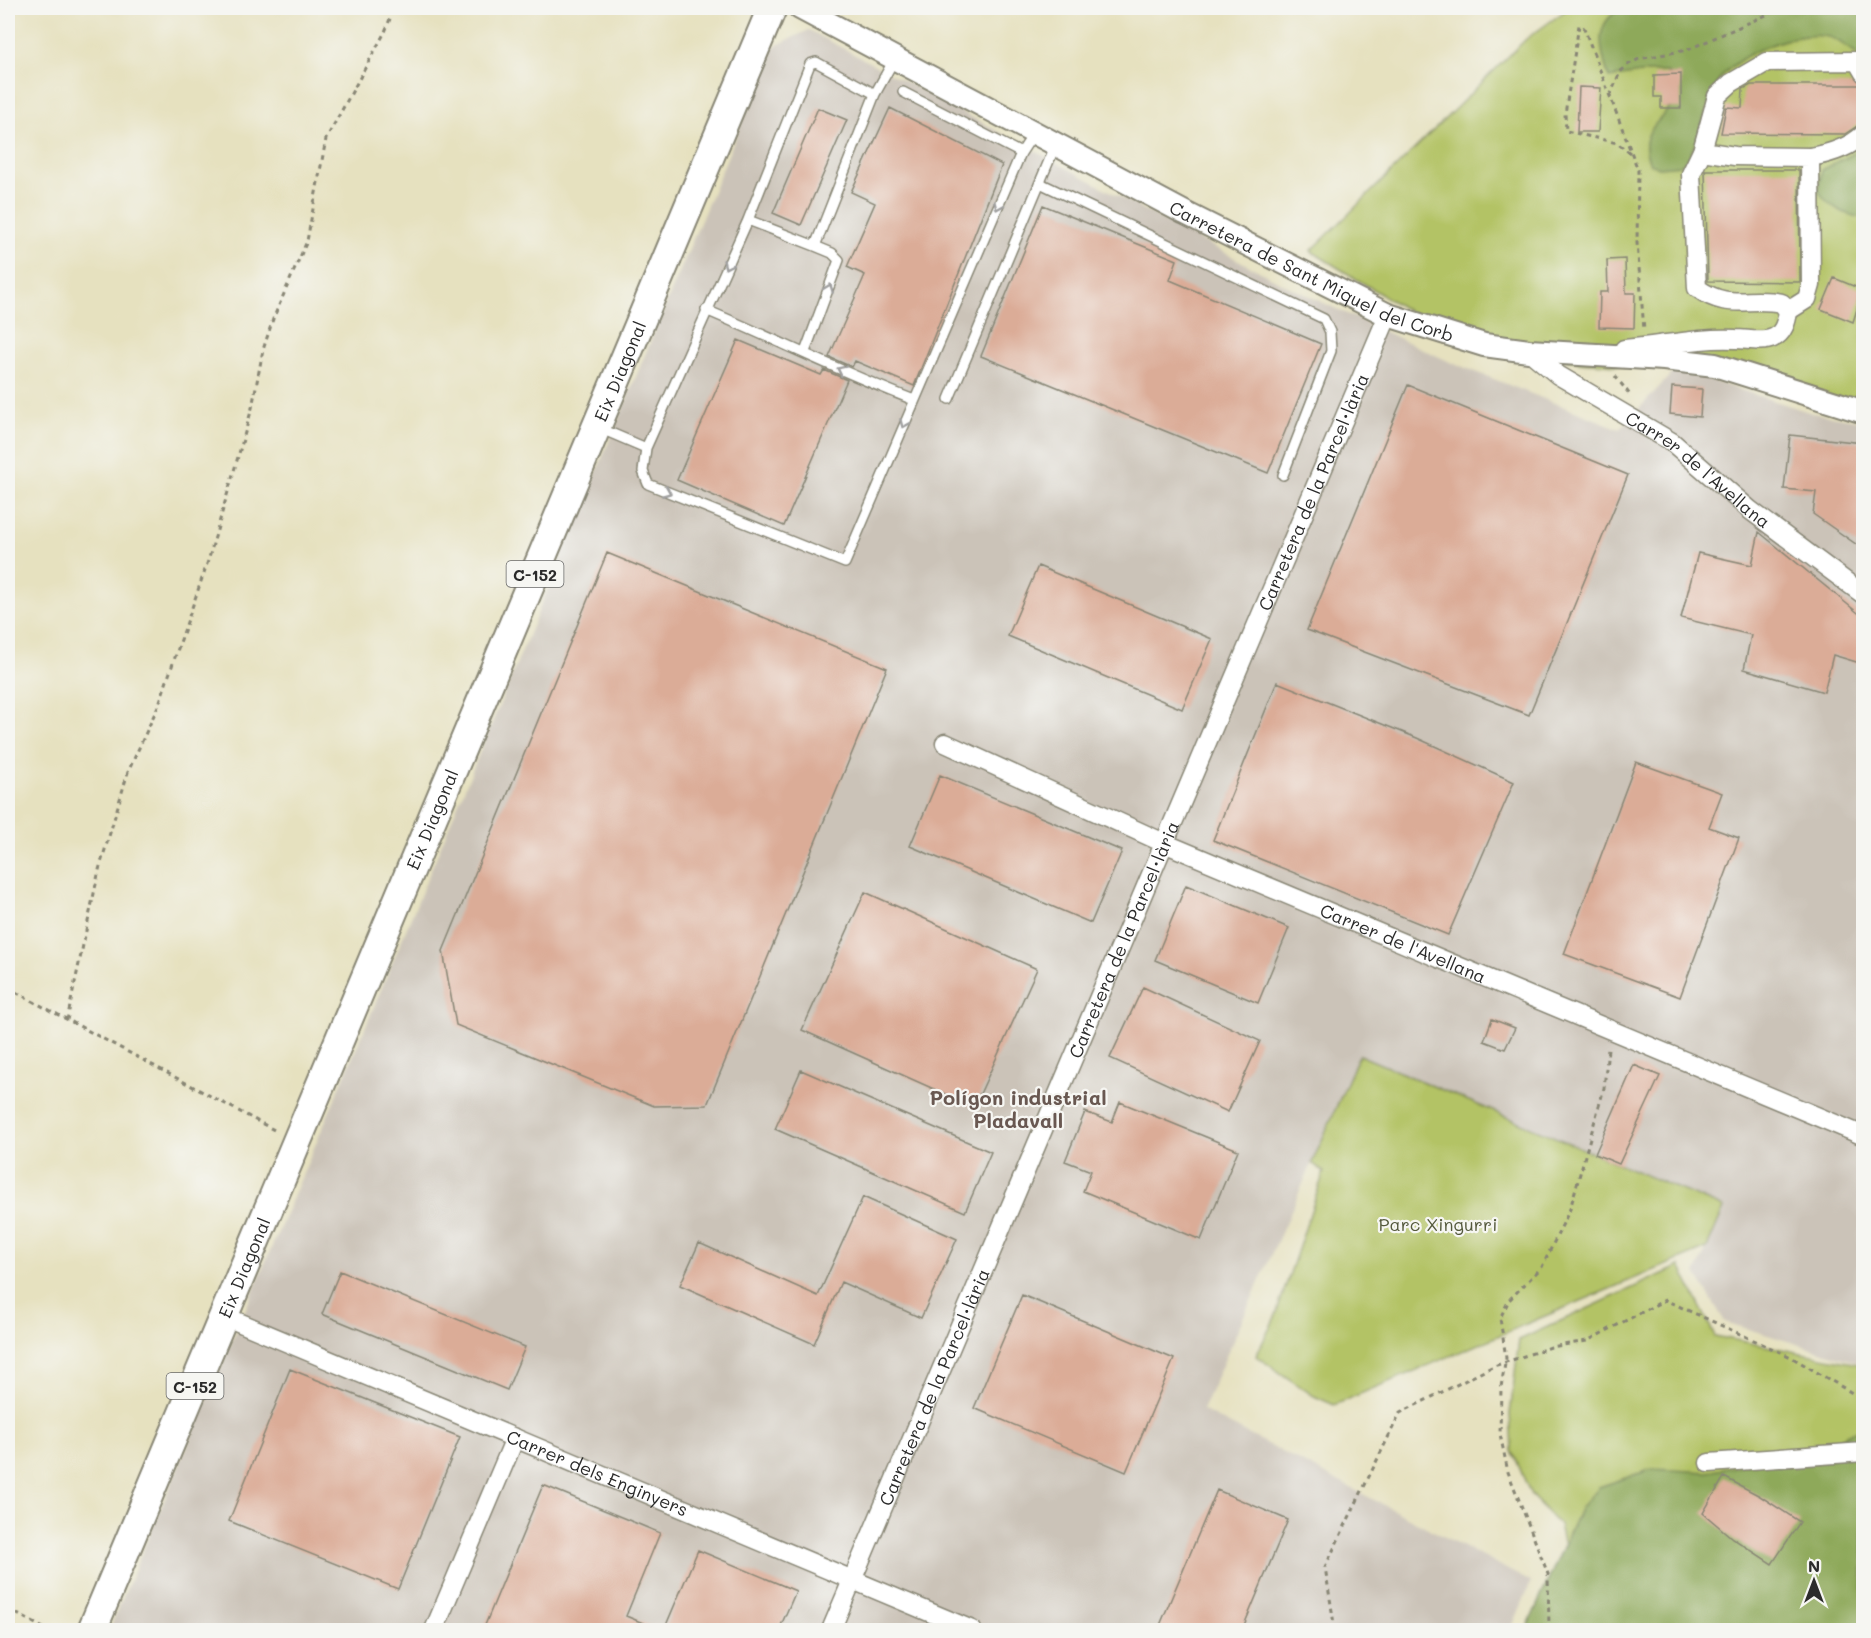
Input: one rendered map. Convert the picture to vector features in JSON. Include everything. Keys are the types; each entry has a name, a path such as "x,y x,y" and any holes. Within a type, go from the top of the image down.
{"main road":[{"name":"Eix Diagonal","path":"92,1630 772,8"}],"street":[{"name":"Carretera de Sant Miquel del Corb","path":"800,8 1185,213 1388,315 1484,345 1529,351 1664,359 1715,365 1863,412"},
{"path":"1578,355 1712,338 1764,341 1775,338 1787,321 1788,311 1782,303 1722,302 1696,288 1691,174 1702,151 1717,96 1731,83 1767,62 1857,61 1863,73"},
{"path":"1702,151 1735,156 1810,156 1827,154 1863,134"},
{"path":"1788,311 1807,298 1811,285 1810,156"},
{"name":"Carretera de la Parcel·lària","path":"831,1630 1388,315"},
{"name":"Carrer de l'Avellana","path":"1529,351 1558,375 1672,442 1750,510 1863,595"},
{"name":"Carrer de l'Avellana","path":"945,743 1164,843 1863,1136"},
{"name":"Carrer dels Enginyers","path":"224,1316 972,1630"},
{"path":"434,1630 515,1438"},
{"path":"1709,1463 1863,1452"}],"lane":[{"path":"815,246 875,94 894,58"},
{"path":"875,94 816,62 810,64 748,220 646,448 643,471 648,484 845,563 1021,153 1034,132"},
{"path":"903,92 1021,153"},
{"path":"949,399 1056,144"},
{"path":"1040,183 1324,319 1330,332 1331,351 1283,475"},
{"path":"748,220 838,257 805,352"},
{"path":"706,310 777,339 865,381 914,399"},
{"path":"597,427 646,448"}],"path":[{"path":"67,1020 99,870 128,772 159,704 209,558 252,408 263,350 273,318 307,241 326,139 385,32 394,8"},
{"path":"1610,98 1620,72 1629,64 1639,59 1687,50 1782,8"},
{"path":"1630,153 1617,143 1566,131 1565,114 1579,25 1584,28 1638,170 1637,243 1646,347"},
{"path":"8,988 297,1141"},
{"path":"1549,1630 1548,1574 1508,1472 1500,1434 1501,1387 1506,1362 1500,1324 1502,1312 1509,1300 1535,1276 1548,1256 1570,1209 1604,1088 1610,1042"},
{"path":"1335,1630 1325,1567 1400,1413 1506,1362 1551,1347 1587,1341 1665,1300 1791,1357 1863,1400"},
{"path":"8,1609 47,1630"}],"shaded area":[{"path":"809,30 1283,284 1448,361 1620,429 1676,369 1812,413 1863,421 1863,1364 1725,1322 1696,1273 1724,1208 1360,1056 1202,1410 1531,1582 1511,1630 109,1630 373,1009 773,47"}],"green space":[{"path":"1569,8 1863,8 1863,418 1738,374 1578,362 1421,319 1311,251 1526,39"},
{"path":"1624,8 1863,8 1863,59 1834,39 1816,35 1784,40 1752,53 1726,72 1718,82 1690,155 1681,165 1659,167 1650,163 1646,153 1647,136 1674,102 1674,81 1667,72 1647,72 1609,78 1601,47 1601,37 1607,20"},
{"path":"1863,145 1863,218 1837,209 1826,201 1818,190 1822,170 1855,153"},
{"name":"Parc Xingurri","path":"1359,1055 1724,1208 1707,1248 1334,1405 1314,1396 1256,1356 1276,1315 1324,1172 1312,1163"},
{"path":"1680,1266 1715,1336 1863,1365 1863,1630 1584,1630 1559,1525 1531,1495 1512,1450 1510,1414 1519,1340"},
{"path":"1863,1427 1863,1630 1526,1630 1581,1507 1599,1487 1652,1469 1708,1472 1815,1450"}],"building":[{"path":"1681,74 1681,108 1661,108 1661,97 1654,97 1654,75"},
{"path":"1751,85 1860,85 1860,124 1845,134 1721,133 1726,107 1742,108 1743,89"},
{"path":"1579,87 1601,88 1598,132 1577,132"},
{"path":"818,108 847,120 801,225 773,213"},
{"path":"890,108 1002,165 914,386 855,361 852,367 829,357 865,275 847,267 875,203 851,192"},
{"path":"1705,170 1799,170 1800,282 1708,281"},
{"path":"1043,205 1177,260 1170,280 1321,344 1268,473 981,356"},
{"path":"1625,259 1626,293 1635,293 1634,328 1599,327 1600,292 1608,292 1607,260"},
{"path":"1834,278 1863,290 1853,322 1821,309"},
{"path":"738,340 821,375 824,370 847,380 784,526 677,480"},
{"path":"1408,385 1628,475 1529,715 1307,630"},
{"path":"1672,387 1702,389 1700,417 1670,414"},
{"path":"1790,435 1863,443 1863,549 1813,514 1816,492 1784,489"},
{"path":"1759,532 1863,617 1863,664 1833,655 1824,692 1744,669 1751,635 1681,618 1698,553 1752,565"},
{"path":"607,553 887,668 707,1105 654,1106 456,1025 443,951"},
{"path":"1038,566 1212,639 1182,709 1008,636"},
{"path":"1277,682 1417,738 1514,782 1448,935 1213,840"},
{"path":"1636,762 1722,793 1709,827 1739,838 1680,997 1564,954"},
{"path":"940,775 1122,851 1091,923 910,846"},
{"path":"1186,885 1289,928 1258,1003 1155,960"},
{"path":"865,892 1037,969 974,1107 802,1030"},
{"path":"1143,987 1260,1041 1228,1112 1110,1058"},
{"path":"1492,1019 1515,1028 1505,1049 1484,1041"},
{"path":"1634,1065 1660,1076 1619,1164 1595,1154"},
{"path":"801,1070 991,1152 965,1212 775,1129"},
{"path":"1120,1102 1238,1150 1201,1240 1083,1191 1091,1171 1065,1161 1085,1112 1112,1122"},
{"path":"863,1197 957,1239 921,1318 841,1282 814,1344 680,1285 699,1243 818,1296"},
{"path":"340,1271 525,1347 507,1390 322,1314"},
{"path":"1022,1295 1174,1359 1126,1472 974,1408"},
{"path":"290,1369 460,1437 398,1589 229,1521"},
{"path":"1724,1477 1760,1496 1800,1522 1772,1564 1732,1538 1703,1513"},
{"path":"543,1485 660,1533 626,1616 660,1630 483,1630"},
{"path":"1217,1490 1288,1520 1242,1630 1158,1630"},
{"path":"698,1550 796,1591 779,1630 664,1630"}],"district":[{"name":"Polígon industrial Pladavall","path":"1018,1108"}]}
